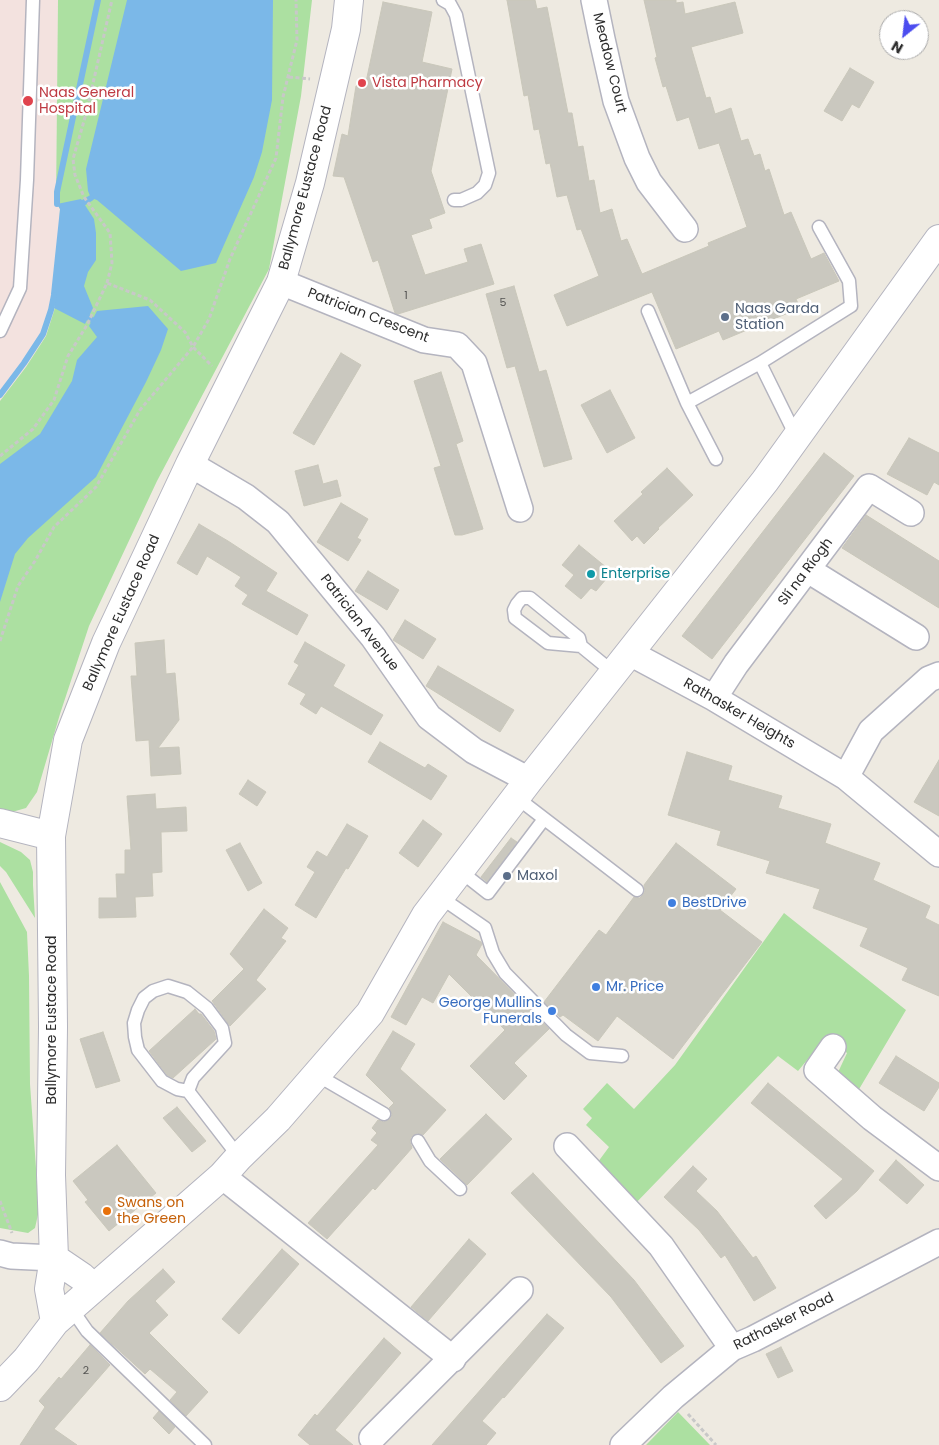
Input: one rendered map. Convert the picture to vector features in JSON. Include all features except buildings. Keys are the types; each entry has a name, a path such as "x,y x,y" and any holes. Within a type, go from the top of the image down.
{"main road":[{"name":"Ballymore Eustace Road","path":"63,1315 49,1289 54,1258 51,1175 53,1027 51,836 68,740 106,643 190,464 282,282 310,183 346,29 349,0"},
{"path":"0,1387 26,1360 63,1315 231,1166 278,1119 370,1012 426,916 522,789 765,481 939,239"},
{"path":"0,823 51,836"},
{"path":"54,1258 93,1287"}],"street":[{"name":"Meadow Court","path":"594,0 616,101 637,158 649,182 685,228"},
{"name":"Patrician Crescent","path":"282,282 424,340 457,345 474,363 520,509"},
{"name":"Patrician Avenue","path":"190,464 246,497 278,522 373,637 429,717 522,789"},
{"name":"Slí na Ríogh","path":"714,698 736,664 869,487 911,512"},
{"path":"808,570 916,637"},
{"name":"Rathasker Heights","path":"622,663 714,698 846,777 939,854"},
{"path":"846,777 871,731 929,680 939,675"},
{"path":"833,1047 816,1070 872,1118 939,1168"},
{"path":"567,1146 661,1246 732,1348"},
{"path":"231,1166 453,1359"},
{"name":"Rathasker Road","path":"623,1445 673,1397 732,1348 753,1339 939,1242"},
{"path":"6,1254 54,1258"},
{"path":"372,1438 520,1290"}],"lane":[{"path":"0,331 20,288 27,180 33,0"},
{"path":"444,0 450,4 456,15 489,173 485,185 477,193 461,200 454,200"},
{"path":"686,403 760,362 850,306 849,281 819,228"},
{"path":"648,311 686,403 716,459"},
{"path":"760,362 797,438"},
{"path":"581,646 579,638 530,598 522,598 517,604 514,610 515,618 548,643 581,646 622,663"},
{"path":"522,789 544,819 637,890"},
{"path":"460,871 488,893 544,819"},
{"path":"440,897 485,928 493,953 505,973 566,1035 590,1052 622,1056"},
{"path":"188,1091 193,1078 225,1043 222,1028 207,1008 187,992 168,986 153,991 144,998 138,1010 134,1023 138,1050 162,1081 177,1089 188,1091 231,1166"},
{"path":"317,1074 384,1114"},
{"path":"418,1141 430,1161 460,1189"},
{"path":"63,1315 87,1331 205,1445"}],"path":[{"path":"0,456 33,429 54,400 68,356 95,310 107,283 112,264 110,233 84,197 75,174 73,159 86,114 112,0"},
{"path":"0,641 18,586 54,527 96,487 140,410 193,347 209,319 230,259 276,158 283,97 297,40 296,0"},
{"path":"107,283 150,300 185,332 193,347 213,366"},
{"path":"0,1201 12,1234 6,1254"},
{"path":"673,1397 716,1445"}],"shaded area":[{"name":"Naas General Hospital","path":"0,0 58,0 56,202 60,209 57,295 54,311 46,336 26,367 0,401"}],"green space":[{"path":"58,0 312,0 301,96 269,269 157,481 89,626 37,792 26,808 5,814 0,812 0,401 26,367 46,336 57,295 60,209 56,202"},
{"path":"0,842 21,852 30,860 33,872 35,918 6,872 0,866"},
{"path":"0,882 27,932 30,1084 39,1210 35,1228 28,1233 0,1228"},
{"path":"784,913 906,1010 855,1096 834,1081 847,1053 827,1036 798,1071 778,1056 632,1207 595,1166 609,1147 586,1125 592,1118 583,1109 607,1083 634,1109 675,1065"},
{"path":"678,1412 710,1445 646,1445"}],"water":[{"path":"127,0 273,0 272,100 262,152 254,177 216,263 181,271 97,200 91,198 88,191 86,169"},
{"path":"81,199 94,219 96,233 96,260 88,272 84,286 93,308 85,324 54,308 56,295 51,294 60,209 57,204"},
{"path":"148,306 168,329 161,350 146,382 96,477 28,538 15,554 0,602 0,464 40,434 72,381 77,360 97,337 89,326 97,311"}],"waterway":[{"path":"57,204 57,192 98,0"},
{"path":"83,203 91,198"},
{"path":"0,395 43,334 54,295"},
{"path":"88,317 92,320"}],"place":[{"name":"Vista Pharmacy","path":"362,83"},
{"name":"Naas General Hospital","path":"28,101"},
{"name":"Naas Garda Station","path":"725,317"},
{"name":"Enterprise","path":"591,574"},
{"name":"Maxol","path":"507,876"},
{"name":"BestDrive","path":"672,903"},
{"name":"Mr. Price","path":"596,987"},
{"name":"George Mullins Funerals","path":"552,1011"},
{"name":"Swans on the Green","path":"107,1211"}]}
